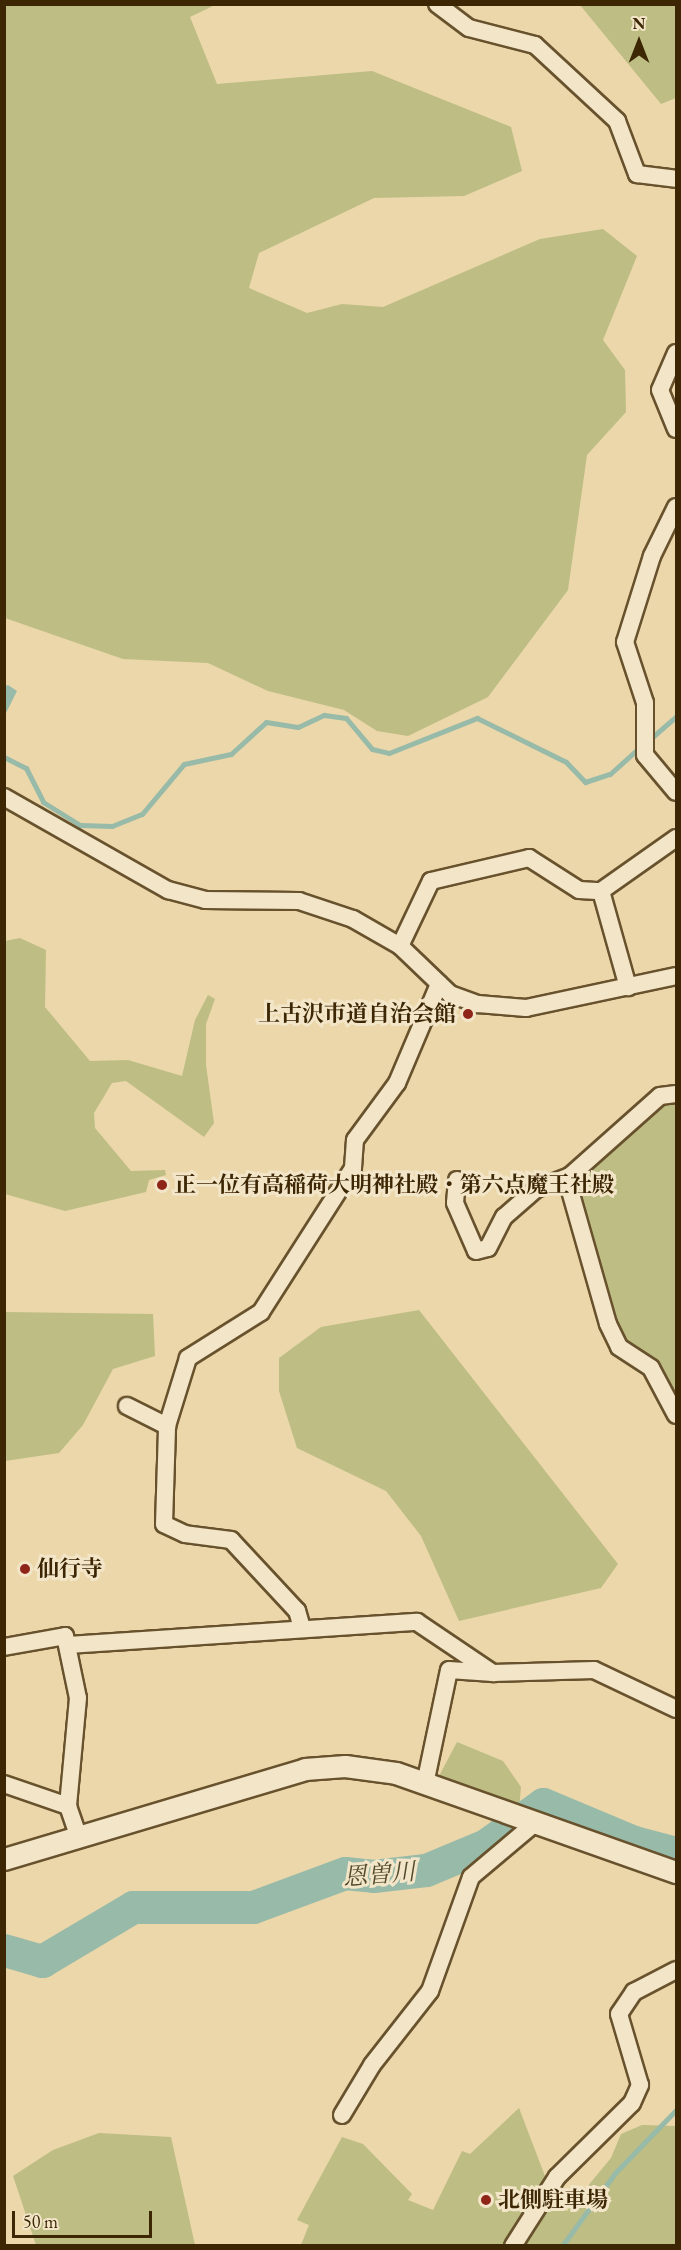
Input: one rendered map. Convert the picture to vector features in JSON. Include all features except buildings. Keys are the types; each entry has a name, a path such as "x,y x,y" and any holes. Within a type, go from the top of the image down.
{"street":[{"path":"437,4 468,28 535,45 617,121 637,174 676,179"},
{"path":"676,353 660,390 676,429"},
{"path":"676,507 647,570 625,642 645,704 643,749 676,792"},
{"path":"4,797 168,891 205,900 299,901 353,919 400,946 439,984 478,1004 526,1008 676,976"},
{"path":"400,946 431,881 512,858 529,858 579,891 601,891 676,838"},
{"path":"601,891 628,987"},
{"path":"302,1628 297,1611 231,1540 185,1534 164,1524 166,1426 188,1358 261,1312 353,1168 355,1140 397,1083 439,984"},
{"path":"457,1180 454,1203 476,1251 488,1248 504,1217 536,1189 570,1176 660,1096 676,1094"},
{"path":"570,1176 608,1324 620,1347 651,1368 676,1415"},
{"path":"127,1406 166,1426"},
{"path":"68,1645 302,1628 341,1631 424,1623 493,1673"},
{"path":"4,1647 65,1636 78,1698 68,1806 78,1835"},
{"path":"425,1784 449,1670 493,1673 594,1670 676,1708"},
{"path":"4,1859 305,1769 365,1767 425,1784 524,1821 676,1872"},
{"path":"4,1784 68,1806"},
{"path":"342,2115 372,2065 430,1991 471,1877 524,1821"},
{"path":"513,2246 557,2177 632,2103 640,2085 619,2014 634,1992 676,1970"}],"green space":[{"path":"5,4 215,5 190,17 217,84 372,71 511,127 522,171 464,196 374,198 259,253 249,288 307,313 342,304 383,307 540,239 603,229 637,256 603,340 625,370 626,412 587,455 568,590 488,697 408,736 377,731 344,710 268,691 208,663 123,659 5,618"},
{"path":"580,5 676,5 676,98 661,104"},
{"path":"20,938 46,950 45,1007 90,1061 128,1060 182,1076 195,1020 208,995 215,999 206,1024 206,1065 214,1123 204,1137 126,1081 112,1083 94,1113 95,1128 131,1171 165,1170 166,1175 149,1180 146,1192 65,1211 5,1194 5,941"},
{"path":"666,1103 676,1103 676,1400 648,1356 624,1342 605,1298 578,1185 579,1176"},
{"path":"419,1310 618,1564 601,1588 459,1621 421,1536 386,1491 297,1448 279,1391 279,1358 321,1327"},
{"path":"5,1312 153,1314 155,1356 113,1369 83,1425 59,1453 5,1461"},
{"path":"457,1742 503,1761 521,1787 519,1809 438,1778"},
{"path":"519,2108 556,2205 567,2211 611,2158 621,2134 642,2125 676,2126 676,2245 301,2245 309,2225 297,2220 342,2137 363,2144 412,2194 408,2200 433,2210 462,2151 470,2154"},
{"path":"99,2133 171,2137 195,2245 36,2245 13,2176 53,2150"}],"shaded area":[{"path":"8,685 17,691 5,715 5,686"}],"waterway":[{"path":"4,757 26,768 43,802 80,825 112,826 142,814 184,764 231,754 266,722 298,727 324,715 346,718 372,749 389,753 477,718 566,762 585,782 610,774 640,747"},
{"path":"650,739 676,716"},
{"name":"恩曽川","path":"4,1950 42,1961 133,1907 253,1907 345,1873 373,1876 426,1870 486,1845 543,1804 634,1842 676,1853"},
{"path":"562,2246 615,2173 676,2110"}],"place":[{"name":"上古沢市道自治会館","path":"468,1014"},
{"name":"正一位有高稲荷大明神社殿・第六点魔王社殿","path":"162,1185"},
{"name":"仙行寺","path":"25,1569"},
{"name":"北側駐車場","path":"486,2200"}]}
